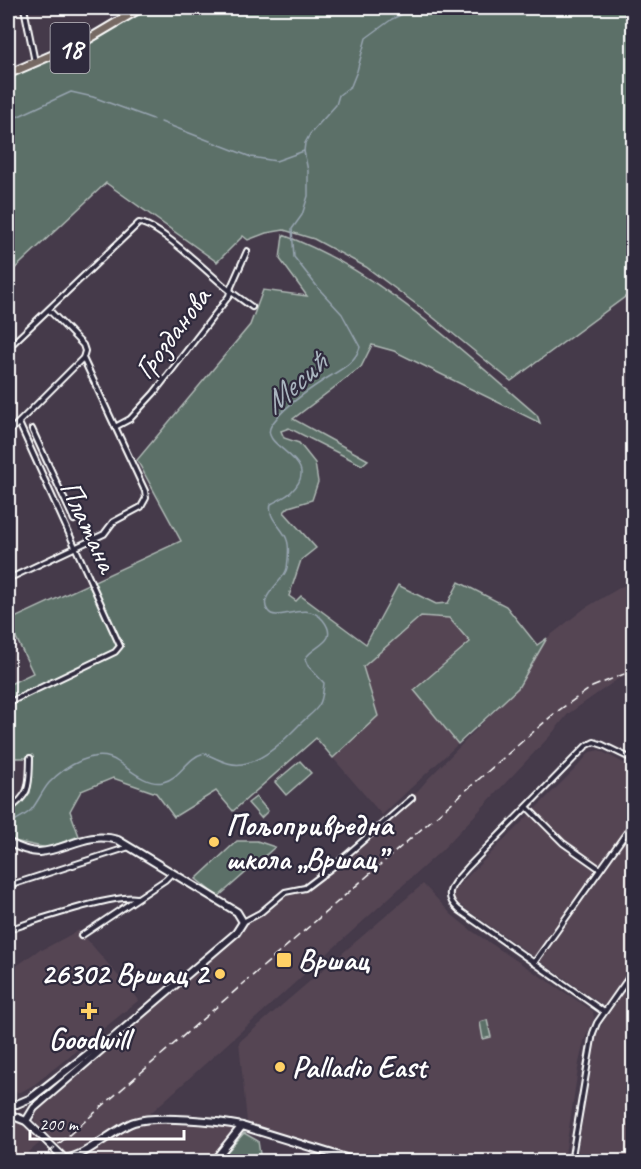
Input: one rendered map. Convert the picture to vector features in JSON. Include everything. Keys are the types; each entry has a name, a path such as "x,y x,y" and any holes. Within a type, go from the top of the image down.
{"main road":[{"name":"18","path":"8,74 96,36 141,8"}],"street":[{"path":"24,8 35,63"},
{"path":"8,348 141,223 175,244 252,307"},
{"name":"Грозданова","path":"115,427 130,419 154,393 229,296 247,251"},
{"path":"8,579 104,534 113,522 141,507 146,498 145,491 83,358 84,348 80,341 49,310"},
{"path":"12,429 83,358"},
{"name":"Платана","path":"8,703 115,652 120,646 19,423"},
{"path":"32,429 74,520"},
{"path":"37,463 45,459"},
{"path":"604,1012 459,910 452,904 449,897 457,880 586,746 594,742 603,744 633,760"},
{"path":"8,810 28,790 30,758"},
{"path":"26,1121 34,1108 236,933 243,922 255,916 285,892 305,888 334,866 412,798"},
{"path":"527,807 563,843 600,869"},
{"path":"534,963 633,822"},
{"path":"8,843 40,852 98,836 117,840 237,912 243,922"},
{"path":"8,886 130,847"},
{"path":"81,936 165,880 171,873"},
{"path":"8,930 109,901 128,897 137,898"},
{"path":"571,1161 590,1042 597,1023 633,970"},
{"path":"8,1105 31,1098 96,1048 114,1038"},
{"path":"89,1062 96,1048"},
{"path":"80,1060 89,1062"},
{"path":"8,1114 26,1121 60,1156 69,1159 127,1124 147,1119 242,1126 359,1161"},
{"path":"213,1161 242,1126"}],"shaded area":[{"path":"633,580 633,674 618,679 568,714 442,850 147,1116 130,1119 74,1152 62,1154 34,1121 36,1110 249,923 288,892 317,883 367,839 416,793 517,688 547,638 585,608"},
{"path":"421,616 449,618 470,642 414,690 458,744 382,815 333,758 378,716 363,667"},
{"path":"599,750 633,768 633,964 604,1006 459,904 454,898 454,890 590,752"},
{"path":"423,884 452,915 472,931 593,1011 594,1018 584,1041 579,1063 564,1161 371,1161 247,1122 239,1042"},
{"path":"79,930 139,1000 35,1084 21,1092 8,1093 8,972 40,949"},
{"path":"633,979 633,1161 576,1161 597,1034"},
{"path":"8,1119 24,1124 41,1142 18,1161 8,1161"},
{"path":"148,1123 240,1126 211,1161 75,1162 132,1125"}],"green space":[{"path":"147,8 633,8 633,291 511,381 424,310 366,267 314,239 284,230 266,233 248,240 243,236 217,262 106,183 8,275 8,78 74,50"},
{"path":"283,235 318,250 386,290 479,364 537,415 540,423 394,351 372,345 361,367 293,419 368,460 362,465 289,428 281,431 284,438 299,443 315,463 318,482 312,500 289,507 284,512 316,548 301,560 289,596 296,601 301,596 366,644 398,585 436,604 448,603 459,582 506,606 537,645 547,638 518,688 458,744 414,690 470,642 449,618 421,616 363,667 378,716 333,758 316,738 233,811 216,791 174,817 156,793 113,778 81,791 70,811 79,836 47,848 14,841 8,837 8,813 30,793 33,758 8,760 8,685 33,673 8,621 181,541 137,460 250,325 263,290 307,296 280,259"},
{"path":"300,761 311,773 286,795 275,782"},
{"path":"256,797 268,811 261,818 248,803"},
{"path":"237,841 257,841 275,847 218,897 196,879"},
{"path":"487,1020 491,1037 483,1039 480,1022"},
{"path":"244,1133 258,1141 261,1161 219,1161"}],"waterway":[{"name":"Месић","path":"8,825 31,810 55,777 81,760 100,756 110,758 139,776 157,783 169,780 193,759 204,753 230,764 247,763 277,746 320,703 324,683 308,666 305,659 328,637 326,624 316,614 308,612 272,614 266,605 269,594 285,573 288,554 287,540 273,519 271,504 291,492 300,481 301,471 297,462 274,441 270,434 271,426 288,407 345,366 358,353 360,347 342,314 294,257 292,229 302,215 308,196 308,171 304,151 310,134 336,105 339,95 351,86 366,38 392,19 415,8"},
{"path":"8,121 71,92 93,97 153,119"},
{"path":"161,122 251,157 276,161 304,151"}],"railway":[{"path":"38,1162 555,713 592,687 634,670"}],"place":[{"name":"Пољопривредна школа „Вршац”","path":"214,842"},
{"name":"Вршац","path":"284,960"},
{"name":"26302 Вршац 2","path":"220,974"},
{"name":"Goodwill","path":"89,1011"},
{"name":"Palladio East","path":"280,1067"}]}
